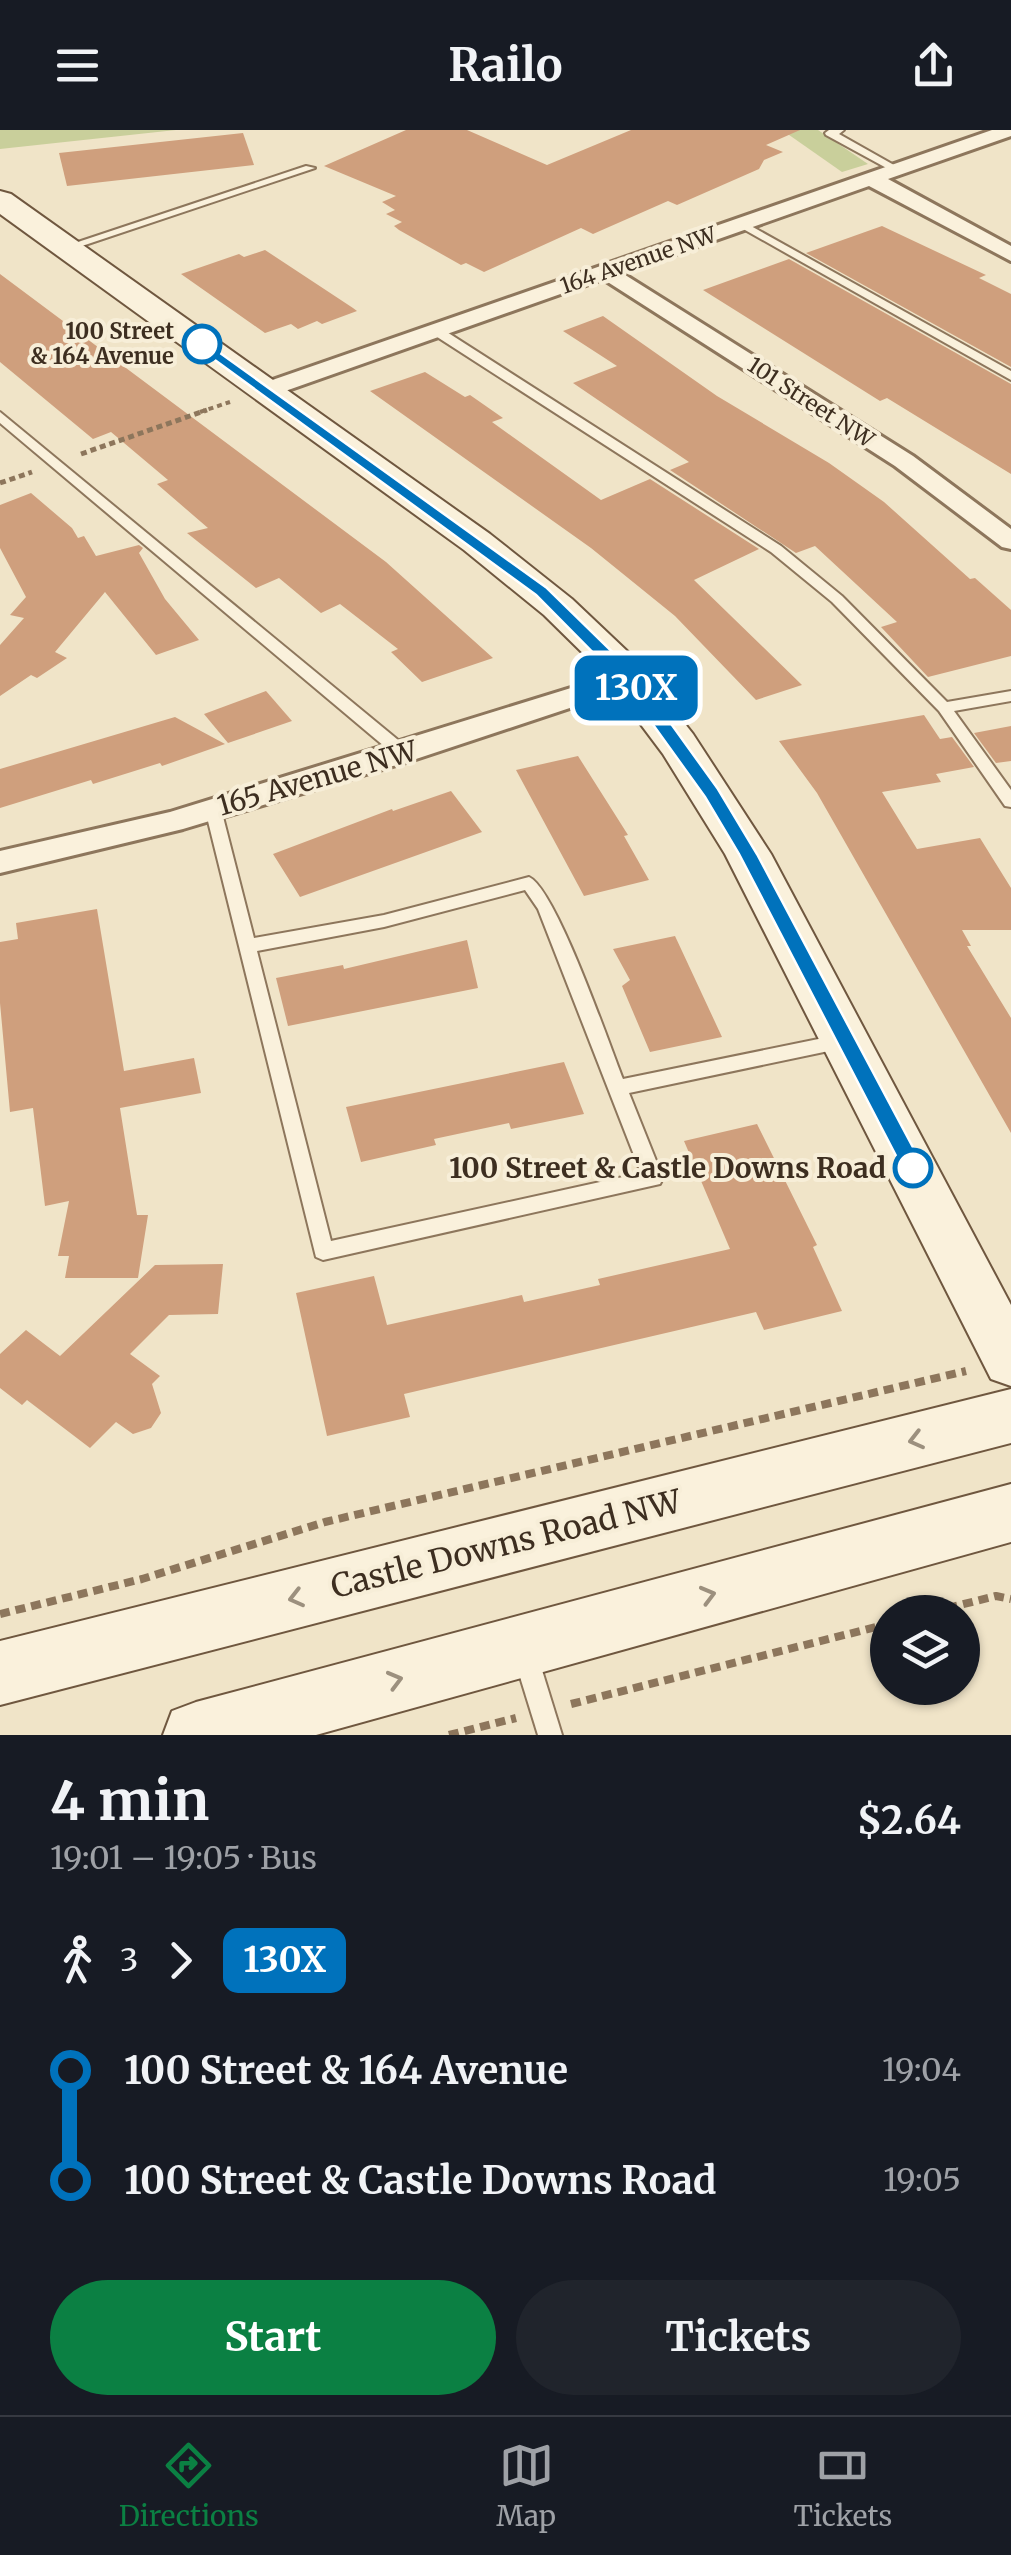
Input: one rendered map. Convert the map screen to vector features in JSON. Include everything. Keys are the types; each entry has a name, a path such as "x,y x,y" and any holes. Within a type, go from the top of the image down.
{"street":[{"name":"164 Avenue NW","path":"266,390 1010,130"},
{"path":"870,178 1011,255"},
{"path":"5,209 266,390 542,592 630,679 739,838 848,1040 1011,1361"},
{"name":"101 Street NW","path":"606,272 904,462 1011,541"},
{"name":"165 Avenue NW","path":"0,862 172,822 630,679"},
{"name":"Castle Downs Road NW","path":"0,1672 1011,1416"},
{"path":"196,1735 1011,1512"}],"lane":[{"path":"831,131 896,169"},
{"path":"66,248 310,168"},
{"path":"742,224 1011,376"},
{"path":"435,330 776,548 837,599 944,708 1011,802"},
{"path":"0,416 403,753"},
{"path":"944,708 1011,696"},
{"path":"213,808 323,1251 654,1178 546,908 529,883 384,921 248,946"},
{"path":"618,1088 848,1040"},
{"path":"523,1645 546,1723"}],"path":[{"path":"0,483 266,390"},
{"path":"0,1614 142,1579 324,1522 1011,1361"},
{"path":"980,1600 1011,1598"},
{"path":"449,1735 546,1723 870,1629"}],"green space":[{"path":"0,130 176,130 0,149"},
{"path":"782,130 818,130 868,164 842,172"}],"building":[{"path":"406,130 467,130 547,165 631,130 800,130 766,145 783,152 764,160 759,169 677,205 668,201 593,234 581,228 484,272 466,263 461,265 394,226 402,222 386,214 395,210 382,202 396,196 324,166"},
{"path":"243,133 254,165 67,186 59,153"},
{"path":"882,226 986,275 979,278 1011,294 1011,367 806,253"},
{"path":"265,250 357,311 322,324 317,321 298,329 291,324 265,333 181,274 239,254 244,257"},
{"path":"789,259 1011,384 1011,474 887,398 880,401 703,290"},
{"path":"0,274 386,562 493,658 422,682 391,652 398,649 340,604 321,613 279,578 256,588 187,533 208,528 157,484 168,480 111,432 93,439 0,362"},
{"path":"603,316 717,396 829,463 884,502 1011,610 1011,656 928,677 881,627 897,622 815,546 796,553 670,470 689,462 573,383 617,366 563,331"},
{"path":"425,372 465,397 470,395 503,418 492,422 601,500 650,479 759,549 694,580 802,685 756,700 675,616 591,548 370,391"},
{"path":"31,493 72,528 78,538 84,536 96,556 139,545 143,548 139,553 165,599 199,640 156,655 105,592 55,652 67,658 0,696 0,645 24,618 10,615 26,597 0,548 0,505"},
{"path":"266,691 292,721 228,743 204,714"},
{"path":"924,715 940,739 952,737 974,767 936,774 941,782 882,792 917,849 980,838 1011,888 1011,930 962,930 971,946 967,946 1011,1018 1011,1133 817,793 779,741"},
{"path":"175,717 225,744 162,766 160,763 93,784 91,780 0,808 0,769"},
{"path":"1011,726 1011,761 996,763 974,733"},
{"path":"578,756 628,835 624,836 649,880 584,896 516,770"},
{"path":"451,791 482,832 300,897 273,854 392,809"},
{"path":"97,909 124,1071 194,1058 201,1093 120,1108 137,1215 148,1215 138,1278 65,1278 69,1256 58,1256 69,1201 45,1206 33,1108 10,1112 0,1003 0,942 18,939 16,923"},
{"path":"675,936 722,1037 650,1052 622,986 630,980 613,949"},
{"path":"467,940 478,988 288,1026 276,978 343,965 344,969"},
{"path":"564,1062 584,1114 511,1129 509,1123 434,1139 436,1145 361,1162 346,1107"},
{"path":"757,1124 817,1245 813,1247 842,1311 764,1330 756,1312 404,1394 410,1417 327,1436 296,1293 374,1276 387,1325 522,1295 524,1302 600,1285 598,1279 730,1249 684,1141"},
{"path":"223,1264 218,1314 169,1315 130,1354 160,1376 152,1384 161,1413 151,1428 133,1434 116,1422 90,1448 27,1400 22,1405 0,1388 0,1354 26,1330 60,1356 155,1265"}],"bus line":[{"name":"130X","path":"202,344 542,592 630,679 712,794 748,854 913,1168"}],"place":[{"name":"100 Street & 164 Avenue","path":"202,344"},
{"name":"100 Street & Castle Downs Road","path":"913,1168"}]}
